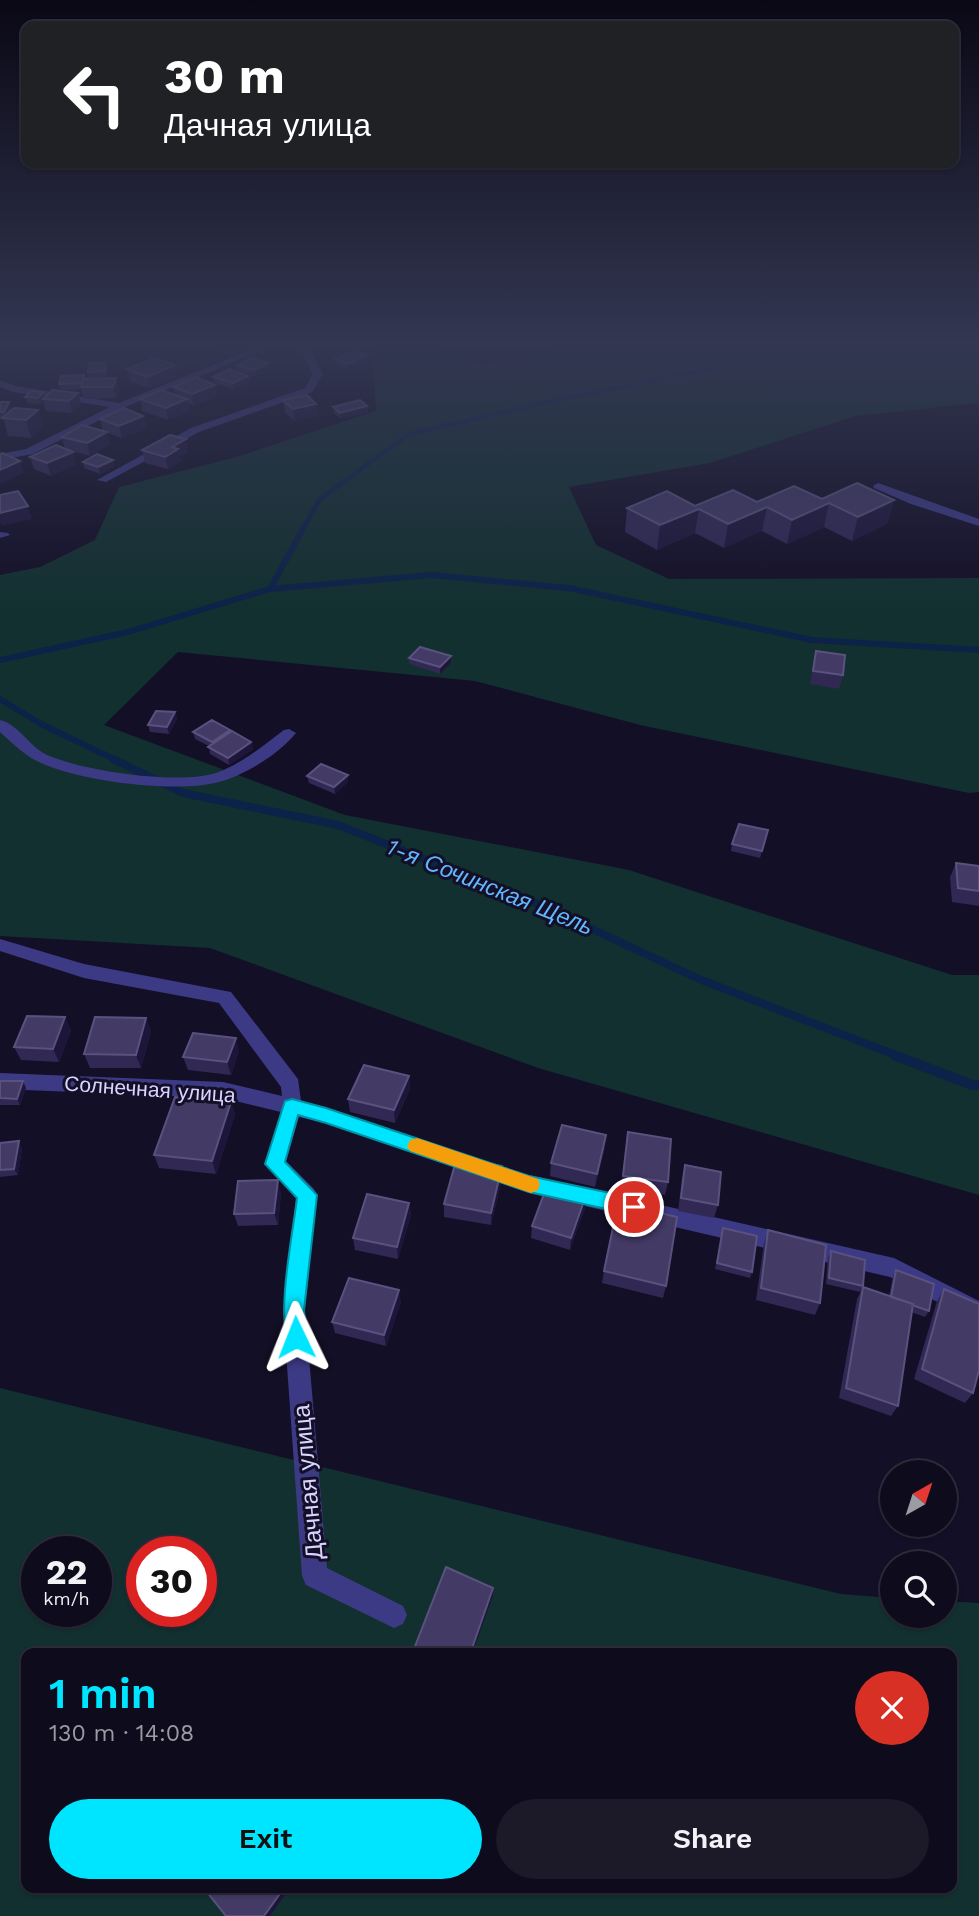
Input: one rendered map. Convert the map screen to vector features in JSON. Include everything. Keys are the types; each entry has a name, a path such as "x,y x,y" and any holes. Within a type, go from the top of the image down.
{"street":[{"path":"0,457 29,452 60,436"},
{"path":"102,480 183,436"},
{"path":"878,486 915,502 979,523"},
{"path":"0,724 41,758 96,773 158,782 214,778 252,761 289,733"},
{"path":"0,945 84,971 225,997 291,1085 292,1107"},
{"name":"Солнечная улица","path":"0,1080 223,1090 326,1115 529,1184 894,1268 979,1313"},
{"name":"Дачная улица","path":"292,1107 275,1164 307,1195 294,1310 315,1576 394,1615"}],"green space":[{"path":"299,436 792,436 710,463 569,487 596,545 669,579 979,578 979,792 969,793 640,725 475,681 178,652 104,725 345,815 629,870 952,975 979,975 979,1195 538,1068 210,948 0,936 0,575 40,567 95,540 119,487 233,458"},
{"path":"0,1388 841,1594 880,1597 880,1628 957,1628 957,1602 979,1603 979,1916 0,1916"}],"building":[{"path":"63,436 99,436 87,443"},
{"path":"167,436 186,439 172,447 178,449 165,457 142,450"},
{"path":"56,445 73,452 47,463 30,457"},
{"path":"2,453 20,461 0,470"},
{"path":"97,454 113,460 98,467 83,462"},
{"path":"857,483 894,500 858,517 829,503 792,520 767,507 728,524 699,509 660,525 627,508 667,491 695,506 733,490 757,502 794,486 822,499"},
{"path":"18,491 28,506 0,513 0,495"},
{"path":"420,647 451,656 440,667 409,658"},
{"path":"816,651 845,655 843,675 813,671"},
{"path":"156,711 175,712 167,727 148,725"},
{"path":"212,720 230,730 212,742 193,732"},
{"path":"232,731 251,742 228,758 208,747"},
{"path":"321,764 348,775 334,787 307,776"},
{"path":"739,824 768,830 762,851 732,844"},
{"path":"956,863 979,866 979,891 958,888"},
{"path":"27,1016 65,1017 53,1049 14,1047"},
{"path":"95,1017 146,1018 136,1055 84,1054"},
{"path":"193,1033 236,1038 227,1062 183,1057"},
{"path":"364,1065 409,1076 394,1110 348,1099"},
{"path":"0,1081 23,1081 17,1099 0,1098"},
{"path":"175,1097 231,1102 212,1161 154,1155"},
{"path":"562,1125 606,1135 597,1174 551,1163"},
{"path":"628,1132 671,1139 668,1182 623,1176"},
{"path":"19,1141 14,1169 0,1170 0,1143"},
{"path":"457,1157 502,1166 491,1213 444,1204"},
{"path":"685,1165 721,1172 718,1205 681,1198"},
{"path":"278,1180 274,1213 234,1214 238,1181"},
{"path":"548,1183 586,1195 571,1238 532,1226"},
{"path":"367,1194 409,1203 397,1247 353,1238"},
{"path":"618,1203 677,1217 666,1286 604,1271"},
{"path":"723,1228 757,1236 752,1272 717,1263"},
{"path":"768,1230 826,1245 820,1303 761,1288"},
{"path":"831,1251 865,1260 863,1286 829,1278"},
{"path":"896,1270 934,1284 929,1311 891,1297"},
{"path":"349,1278 399,1290 384,1335 332,1322"},
{"path":"863,1287 913,1304 898,1406 846,1388"},
{"path":"944,1289 979,1304 979,1370 973,1393 922,1369"},
{"path":"446,1567 493,1588 472,1648 414,1648"},
{"path":"208,1893 280,1893 264,1916 226,1916"}],"waterway":[{"path":"303,529 320,499 406,436"},
{"path":"270,589 304,527"},
{"path":"270,589 431,575 569,588 812,640 979,650"},
{"path":"0,660 128,632 270,589"},
{"name":"1-я Сочинская Щель","path":"0,699 41,724 116,760"},
{"name":"1-я Сочинская Щель","path":"113,759 183,793 338,825 545,907 699,979 898,1056"},
{"name":"1-я Сочинская Щель","path":"894,1055 972,1085 979,1085"}],"slow traffic":[{"path":"417,1146 531,1184"}],"route":[{"path":"296,1337 294,1310 307,1195 275,1164 292,1107 326,1115 529,1184 634,1207"}]}
